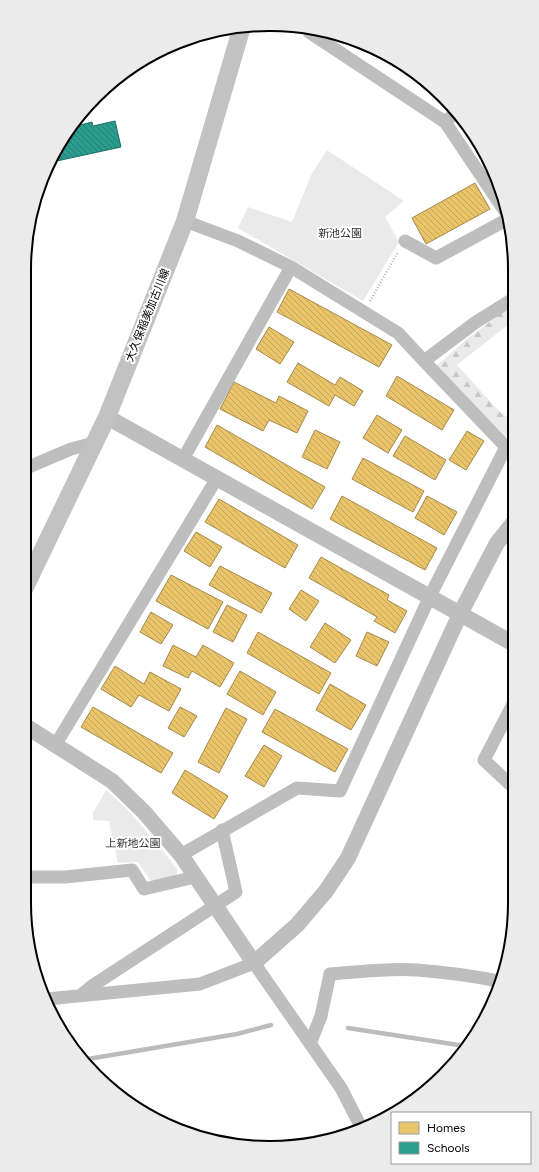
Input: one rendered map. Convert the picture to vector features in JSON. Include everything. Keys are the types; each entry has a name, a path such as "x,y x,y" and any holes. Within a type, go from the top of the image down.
{"main road":[{"name":"大久保稲美加古川線","path":"31,574 107,417 185,221 240,33"}],"street":[{"path":"315,36 445,122 497,200"},
{"path":"445,122 452,116"},
{"path":"181,855 297,788 340,792 430,596 506,447 398,333 291,267 238,241 185,221"},
{"path":"405,241 436,258 503,222"},
{"path":"183,459 291,267"},
{"path":"424,361 476,322 508,302"},
{"path":"107,417 508,641"},
{"path":"31,466 71,449 94,443"},
{"path":"56,744 217,478"},
{"path":"51,998 200,984 254,963 297,925 326,891 348,858 460,614 497,544 508,530"},
{"path":"508,714 484,760 508,782"},
{"path":"31,729 112,781 144,812 181,855 341,1088 359,1124"},
{"path":"81,995 92,986 236,892 222,830"},
{"path":"31,877 65,877 132,870 144,889 195,877"},
{"path":"310,1044 321,1016 330,974 380,970 416,970 463,974 495,980"}],"path":[{"path":"364,312 405,241"}],"green space":[{"name":"新池公園","path":"327,150 404,201 385,217 399,242 363,301 238,228 248,207 292,222 311,175"},
{"path":"508,308 508,325 457,365 500,412 508,418 508,439 436,366 467,339"},
{"name":"上新地公園","path":"106,790 126,808 160,847 177,869 177,875 160,882 150,880 138,862 118,863 109,821 93,820 93,813"}],"building: Homes":[{"path":"475,183 490,209 426,244 412,218"},
{"path":"289,289 392,345 379,367 277,312"},
{"path":"269,327 294,342 280,364 256,349"},
{"path":"298,363 335,385 340,377 363,391 354,406 335,395 329,406 287,382"},
{"path":"397,376 454,410 442,430 386,396"},
{"path":"234,382 276,403 279,396 308,411 297,433 269,420 263,431 220,409"},
{"path":"377,415 402,430 388,453 363,438"},
{"path":"217,425 325,487 312,509 205,447"},
{"path":"315,430 340,442 327,469 302,457"},
{"path":"467,431 484,441 466,470 449,460"},
{"path":"405,436 446,460 435,480 393,456"},
{"path":"363,458 424,491 413,512 352,479"},
{"path":"342,496 437,548 425,570 330,519"},
{"path":"427,496 457,512 444,535 415,518"},
{"path":"219,499 298,545 285,568 205,522"},
{"path":"196,532 222,547 210,567 184,551"},
{"path":"321,557 389,595 387,600 407,611 395,633 374,621 377,617 309,578"},
{"path":"220,566 272,593 261,613 209,585"},
{"path":"171,575 223,602 208,629 156,601"},
{"path":"301,590 319,601 306,621 289,609"},
{"path":"227,605 247,615 233,642 213,632"},
{"path":"151,612 173,625 161,644 140,632"},
{"path":"325,623 351,640 335,663 310,647"},
{"path":"258,632 331,673 319,694 247,653"},
{"path":"367,632 389,642 377,666 356,656"},
{"path":"173,645 196,657 203,645 234,663 220,687 192,671 188,678 163,666"},
{"path":"115,666 144,684 150,672 181,689 169,711 139,695 131,707 101,689"},
{"path":"240,671 276,692 263,715 227,694"},
{"path":"330,684 366,705 351,730 316,710"},
{"path":"93,707 173,753 161,773 81,727"},
{"path":"180,707 197,716 184,737 168,728"},
{"path":"226,708 247,719 219,773 198,762"},
{"path":"275,709 348,749 335,772 262,732"},
{"path":"264,745 282,756 264,787 245,776"},
{"path":"185,770 228,796 214,819 172,793"}],"building: Schools":[{"path":"115,121 121,147 58,161 79,125 92,122 93,126"}],"waterway":[{"path":"89,1059 237,1034 271,1025"},
{"path":"348,1028 461,1045"}]}
